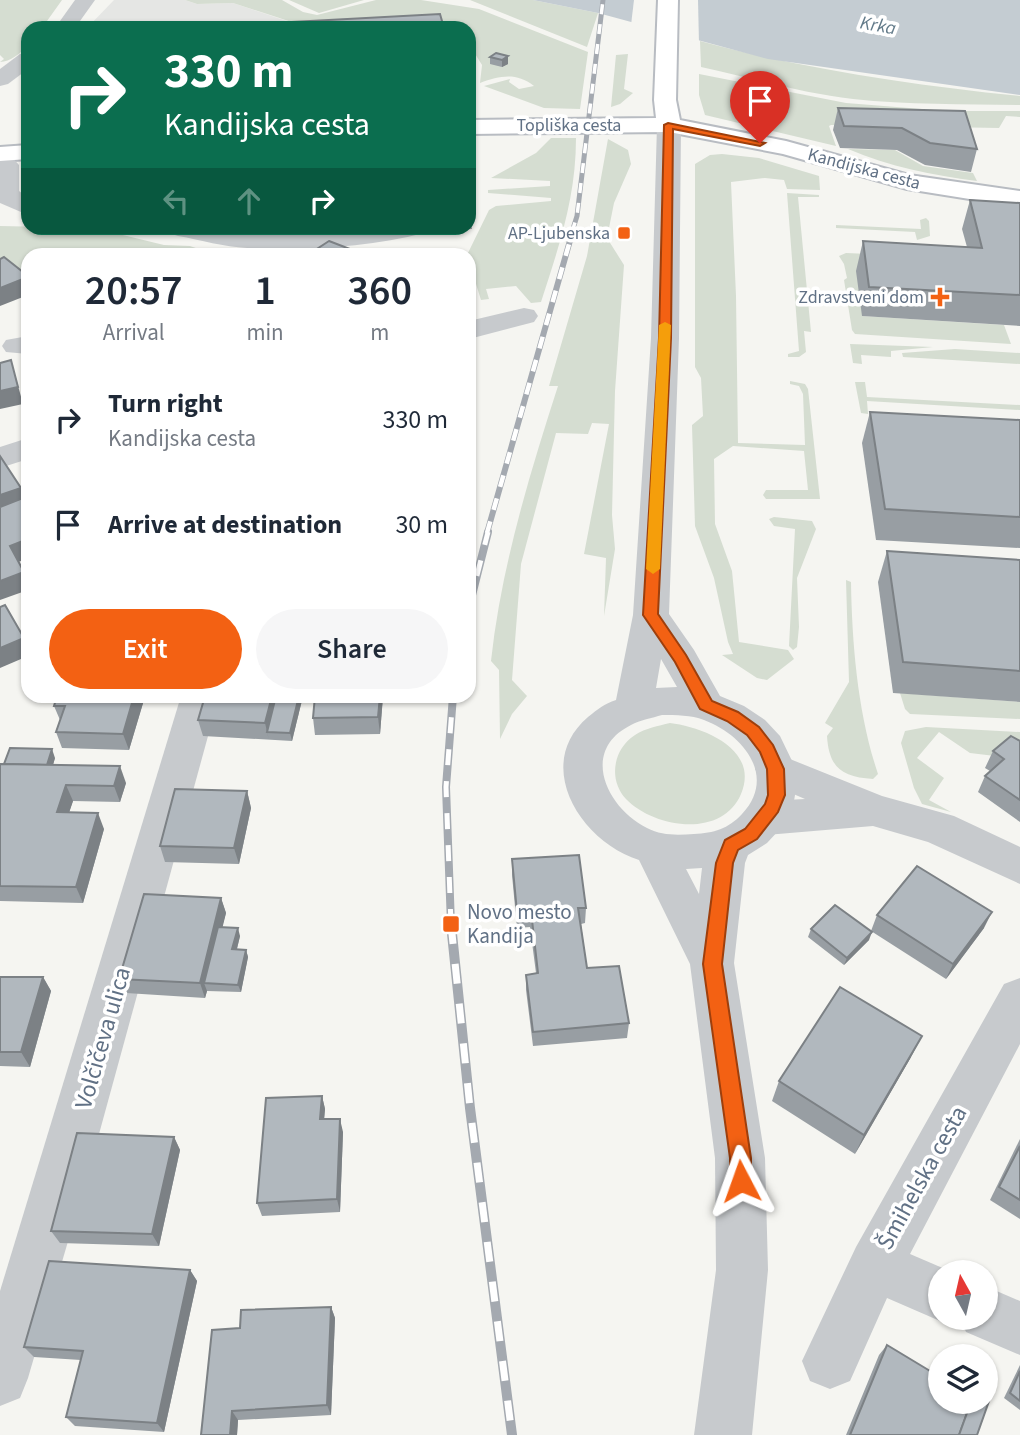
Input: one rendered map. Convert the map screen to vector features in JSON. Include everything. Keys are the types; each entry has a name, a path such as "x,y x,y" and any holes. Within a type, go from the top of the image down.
{"main road":[{"path":"667,113 668,0"},
{"name":"Topliška cesta","path":"476,127 667,113"},
{"name":"Kandijska cesta","path":"667,113 907,182 1020,199"},
{"path":"0,156 21,153"}],"street":[{"path":"70,21 85,0"},
{"path":"0,79 21,64"},
{"path":"634,706 650,615 665,338 667,113"},
{"path":"0,156 7,165 7,191 10,199 21,203"},
{"path":"0,214 21,218"},
{"path":"218,235 245,240 380,235"},
{"path":"476,328 524,316"},
{"path":"0,458 21,450"},
{"path":"650,615 681,659 706,705"},
{"path":"662,701 706,705 733,717 753,731 767,749 775,769 776,795 765,818 751,834 731,845 693,853 654,849 628,839 607,824 592,805 583,784 581,762 588,742 601,725 634,706 662,701"},
{"name":"Volčičeva ulica","path":"0,1378 68,1156 198,703"},
{"path":"775,769 874,810 939,828 1020,866"},
{"path":"765,818 874,810"},
{"path":"723,1435 742,1270 740,1158 712,964 724,863 731,845"},
{"path":"654,849 712,964"},
{"name":"Šmihelska cesta","path":"830,1361 874,1266 1020,999"},
{"path":"874,1266 928,1289"},
{"path":"998,1319 1020,1328"}],"shaded area":[{"path":"0,0 62,0 47,21 21,21 19,54 4,62 0,62 4,59 0,55"},
{"path":"114,0 185,0 197,4 233,3 287,21 94,21"},
{"path":"185,0 282,0 303,12 317,15 376,0 421,0 479,9 588,52 580,109 544,108 484,86 510,79 509,82 519,89 534,86 514,77 480,83 482,65 476,55 476,21 288,21 233,3 197,4"},
{"path":"289,0 364,0 319,13"},
{"path":"470,0 533,0 598,13 587,47"},
{"path":"700,41 859,75 1020,96 1020,105 895,102 815,93 701,67"},
{"path":"628,54 624,89 633,93 620,104 611,107 616,55"},
{"path":"699,74 846,103 947,111 1020,111 1020,117 1006,116 999,128 831,125 829,126 836,146 705,115 699,95"},
{"path":"551,138 576,138 570,201 541,302 531,303 516,286 486,289 489,299 481,300 476,284 476,248 470,248 489,210 496,206 551,201 551,198 488,193 488,190 550,186 550,181 491,178 536,153"},
{"path":"608,139 628,150 631,164 614,203 607,238 624,265 615,391 612,515 615,549 604,616 606,558 584,554 609,424 592,423 588,434 556,433 521,564 512,680 527,696 512,714 500,739 499,670 491,661 502,591 527,488 558,386 549,386 587,256"},
{"path":"848,149 895,150 923,166 973,173 977,181 911,170"},
{"path":"710,155 759,158 819,176 820,190 787,189 784,180 765,178 731,182 738,443 805,445 803,394 799,386 790,384 790,381 805,384 808,389 820,499 766,499 763,495 766,490 808,490 804,451 733,446 714,459 715,524 732,571 739,642 788,650 794,659 767,680 757,678 722,655 733,654 714,578 695,526 692,425 703,416 701,378 695,367 695,164"},
{"path":"787,193 819,195 798,197 811,332 804,331 806,352 799,357 788,357 788,354 799,351"},
{"path":"926,218 929,221 930,236 917,240 915,232 836,228 836,225 921,229 920,220"},
{"path":"0,226 21,226 21,235 123,235 164,245 196,248 21,248 21,282 0,274"},
{"path":"846,253 893,255 862,316 1004,325 1011,344 855,334 852,330 844,280 847,278 839,256"},
{"path":"850,344 933,347 891,351 891,357 861,355 862,364 853,363"},
{"path":"955,349 1020,353 1020,364 903,357 902,353"},
{"path":"855,382 865,382 867,397 1020,405 1020,410 867,401 868,414 861,413"},
{"path":"774,517 812,521 816,529 797,578 799,627 797,647 793,650 789,646 795,529 774,526 769,519"},
{"path":"846,580 851,582 861,704 878,774 873,779 853,776 839,769 828,747 827,736 833,728 825,723 849,682"},
{"path":"900,693 1020,702 1020,719 910,714 905,709"},
{"path":"670,723 712,735 736,753 743,764 745,778 741,794 732,808 719,818 704,823 670,822 638,809 620,791 615,774 622,748 639,733"},
{"path":"926,727 1020,732 1020,753 995,756 970,753 939,732 917,758 944,778 929,800 951,812 922,804 914,788 901,743 905,731"}],"water":[{"name":"Krka","path":"533,0 1020,0 1020,95 768,59 598,13"}],"pier":[{"path":"634,0 698,0 699,44 631,25"}],"building":[{"path":"440,14 442,21 308,21"},
{"path":"496,53 508,56 502,60 490,57"},
{"path":"838,108 965,111 977,149 930,143 902,128 844,126"},
{"path":"970,200 1020,203 1020,295 869,287 863,241 982,248"},
{"path":"329,241 347,248 318,248"},
{"path":"4,257 21,270 21,280 0,288 0,259"},
{"path":"11,360 18,387 0,391 0,363"},
{"path":"870,412 1020,420 1020,517 885,509"},
{"path":"0,456 21,488 0,495"},
{"path":"21,499 21,542 10,546 21,566 21,573 0,581 0,507"},
{"path":"887,551 1020,560 1020,671 903,662"},
{"path":"5,605 21,633 21,639 0,648 0,607"},
{"path":"55,703 132,703 123,734 56,732 65,706 54,706"},
{"path":"203,703 270,703 265,723 198,720"},
{"path":"274,703 297,703 290,733 267,732"},
{"path":"314,703 379,703 378,717 313,718"},
{"path":"1011,736 1020,741 1020,800 985,776 1004,759 993,751"},
{"path":"10,748 52,749 47,765 4,764"},
{"path":"0,764 120,766 114,786 66,785 57,812 98,813 76,887 0,886"},
{"path":"175,789 247,791 234,848 160,846"},
{"path":"579,855 586,908 578,908 587,968 619,966 629,1023 533,1032 526,975 538,973 531,911 517,912 512,859"},
{"path":"917,866 992,912 953,964 877,915"},
{"path":"144,894 221,898 200,983 119,979"},
{"path":"835,905 872,932 847,958 811,929"},
{"path":"218,927 238,928 232,949 246,950 238,985 204,983"},
{"path":"0,977 43,977 21,1052 0,1052"},
{"path":"840,987 922,1036 864,1135 779,1081"},
{"path":"322,1096 320,1119 340,1119 337,1199 257,1203 266,1098"},
{"path":"77,1133 174,1137 152,1234 51,1231"},
{"path":"1020,1146 1020,1200 999,1187"},
{"path":"49,1261 190,1270 157,1423 66,1417 83,1351 24,1347"},
{"path":"331,1307 327,1405 232,1411 230,1435 201,1435 212,1330 240,1328 241,1310"},
{"path":"887,1345 928,1370 928,1414 967,1414 959,1435 850,1435"},
{"path":"1020,1371 1020,1401 1010,1393"},
{"path":"967,1414 984,1414 977,1435 959,1435"}],"railway":[{"path":"572,232 577,216 603,0"},
{"path":"487,533 573,230"},
{"path":"476,579 488,532"},
{"path":"451,925 446,787 452,703"},
{"path":"451,924 470,1108 512,1435"}],"slow traffic":[{"path":"653,569 665,325"}],"place":[{"name":"AP-Ljubenska","path":"624,233"},
{"name":"Zdravstveni dom","path":"940,297"},
{"name":"Novo mesto Kandija","path":"451,924"}],"route":[{"path":"741,1181 712,964 724,863 731,845 751,834 772,807 776,795 775,769 767,749 753,731 733,717 706,705 681,659 650,615 665,338 668,125 760,143"}]}
